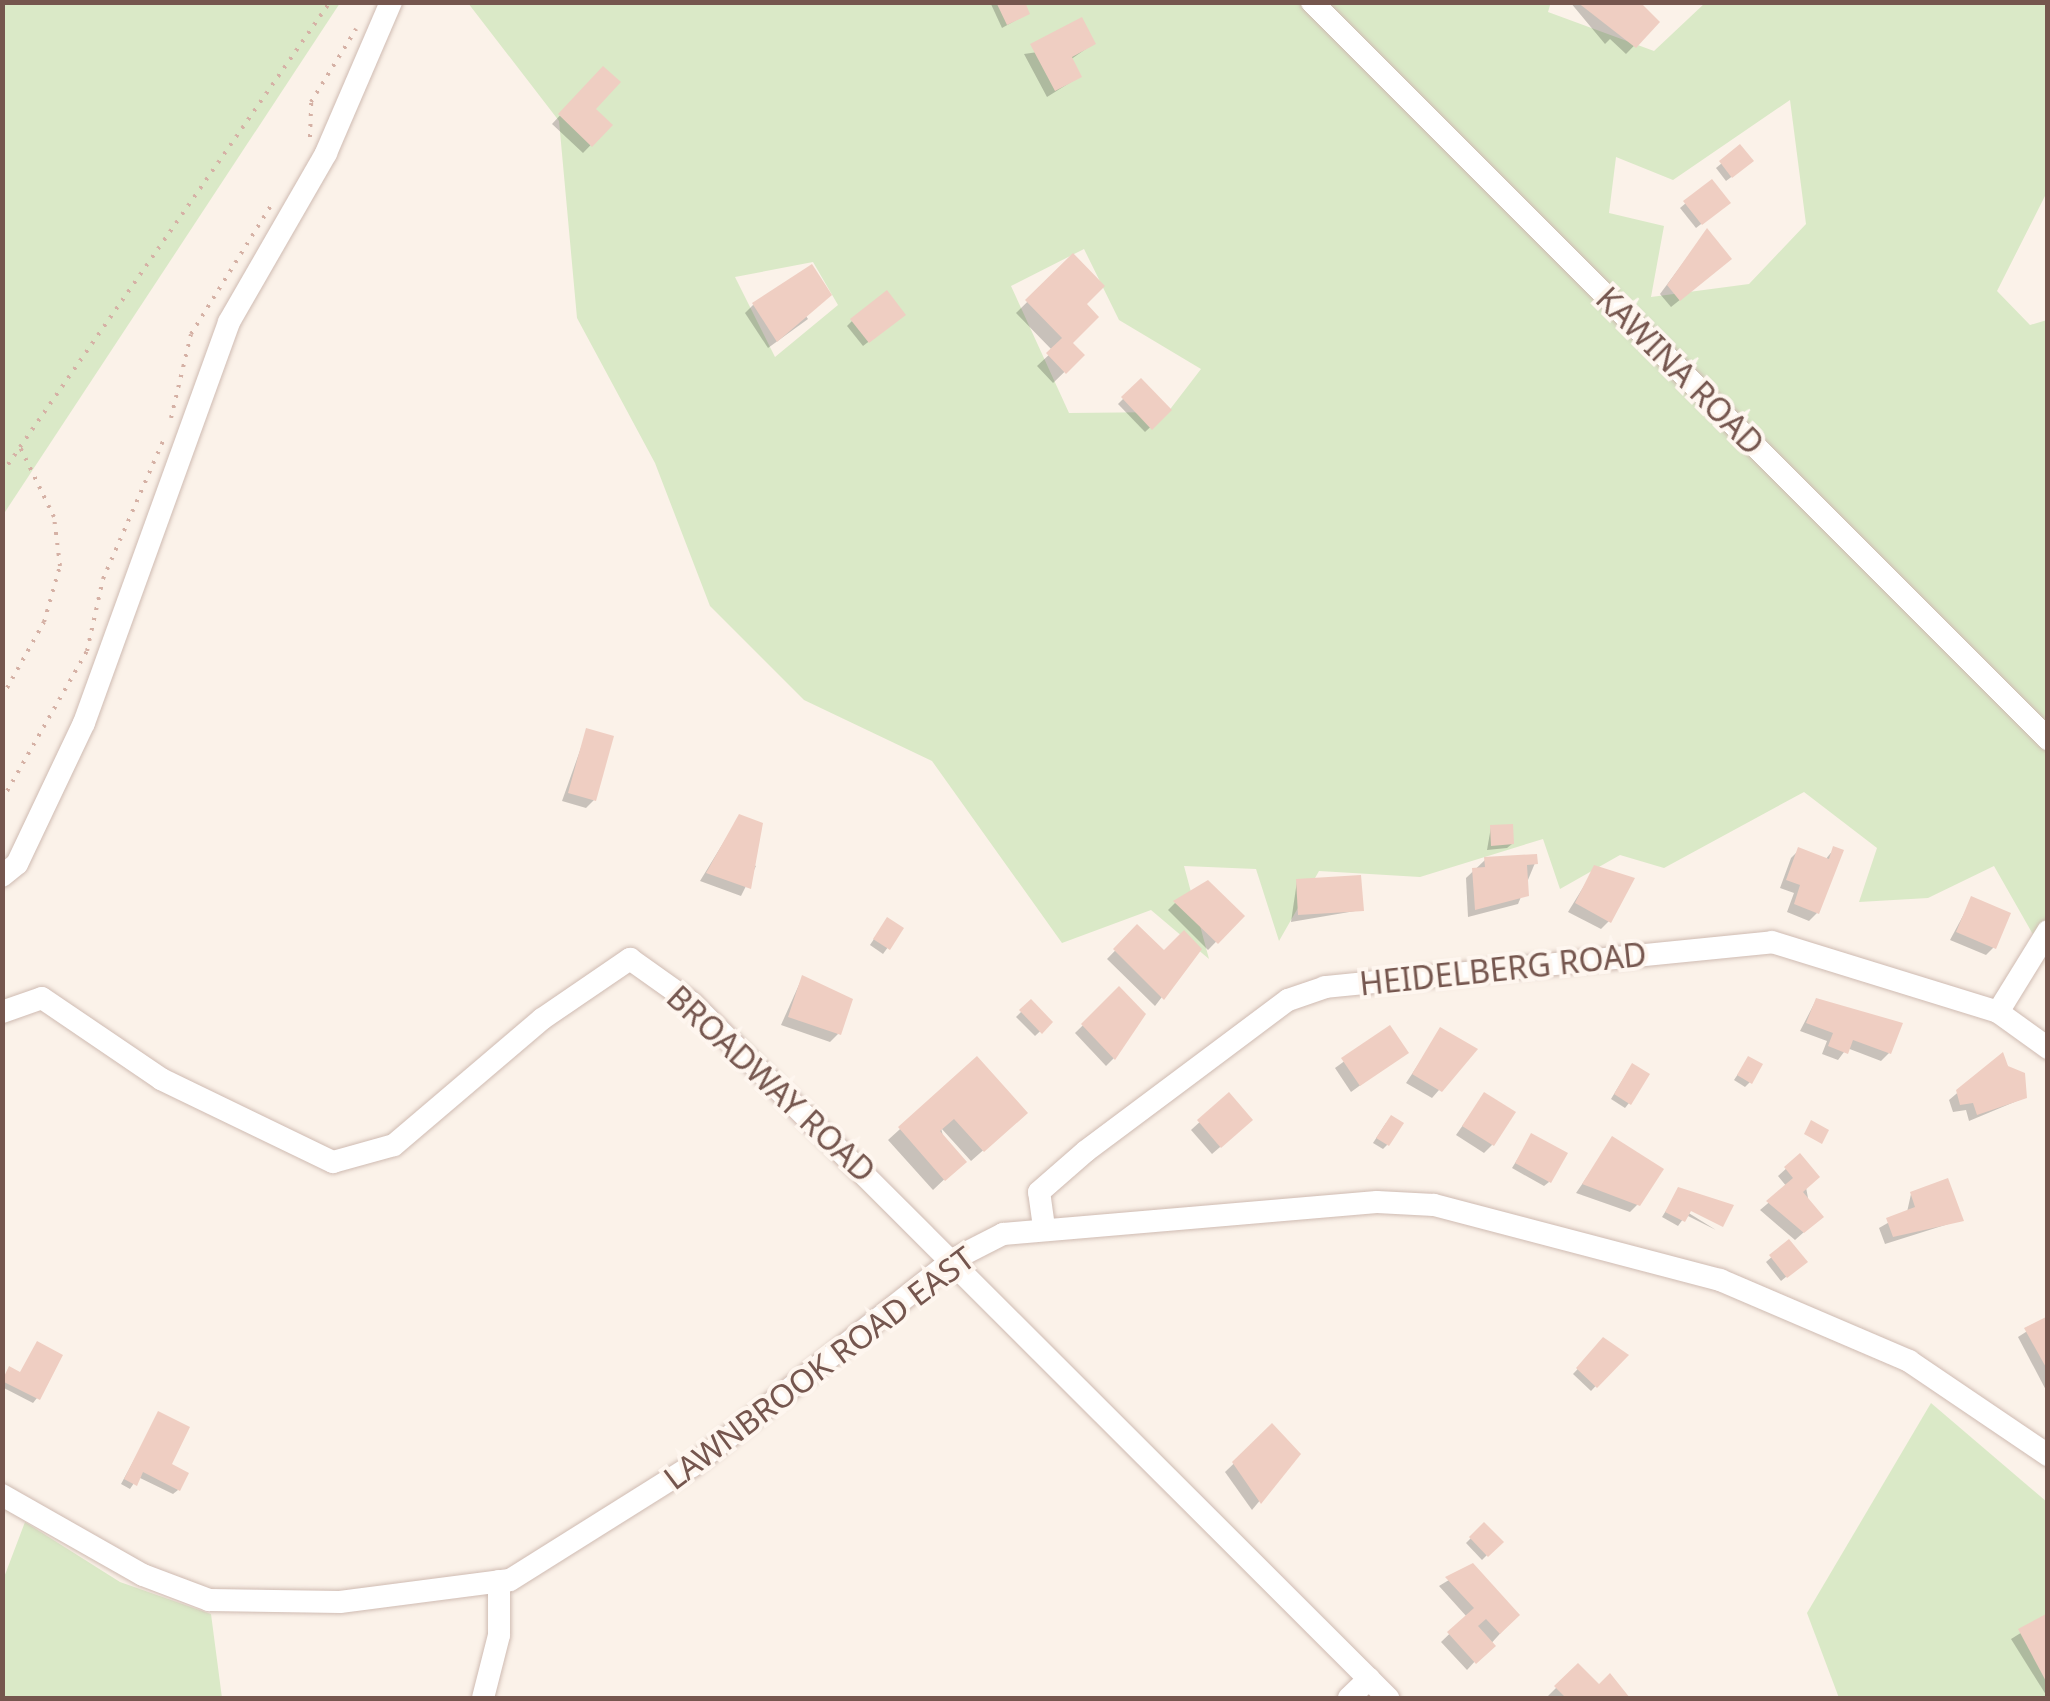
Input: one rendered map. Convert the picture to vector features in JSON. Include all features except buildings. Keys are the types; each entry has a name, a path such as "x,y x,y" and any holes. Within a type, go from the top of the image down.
{"street":[{"path":"2,876 17,864 84,723 229,322 326,153 391,2"},
{"name":"KAWINA ROAD","path":"1312,2 2048,739"},
{"path":"1998,1012 2048,931"},
{"name":"HEIDELBERG ROAD","path":"1044,1227 1040,1192 1074,1161 1288,1000 1325,987 1772,942 1998,1012 2048,1048"},
{"name":"BROADWAY ROAD","path":"2,1012 42,998 160,1079 333,1162 394,1145 542,1019 630,959 692,1003 954,1259 1388,1698"},
{"name":"LAWNBROOK ROAD EAST","path":"2,1495 143,1576 210,1600 340,1602 499,1581 588,1538 692,1466 954,1259 1044,1227 1377,1202 1559,1233 1720,1280 1849,1331 2048,1456"},
{"path":"483,1698 499,1635 499,1581"},
{"path":"1350,1698 1369,1679"}],"path":[{"path":"2,474 330,2"},
{"path":"2,697 44,622 60,566 54,517 20,447"}],"green space":[{"path":"1551,2 1548,12 1654,51 1705,3 2047,3 2047,192 1997,291 2030,325 2047,320 2047,959 1994,866 1928,898 1859,902 1877,848 1804,792 1664,868 1620,855 1560,889 1543,839 1420,877 1319,871 1279,941 1256,869 1184,866 1209,959 1151,910 1062,943 932,761 804,700 710,606 655,463 577,318 559,121 468,3","holes":["1790,100 1806,224 1749,284 1651,297 1664,226 1609,213 1616,157 1673,180","1084,249 1119,320 1201,369 1168,412 1069,413 1011,286","813,262 838,305 775,357 735,277"]},
{"path":"2,3 340,3 3,515 2,515"},
{"path":"1931,1403 2047,1502 2047,1698 1839,1698 1807,1613"},
{"path":"25,1522 120,1582 211,1614 222,1698 3,1698 3,1580"}]}
